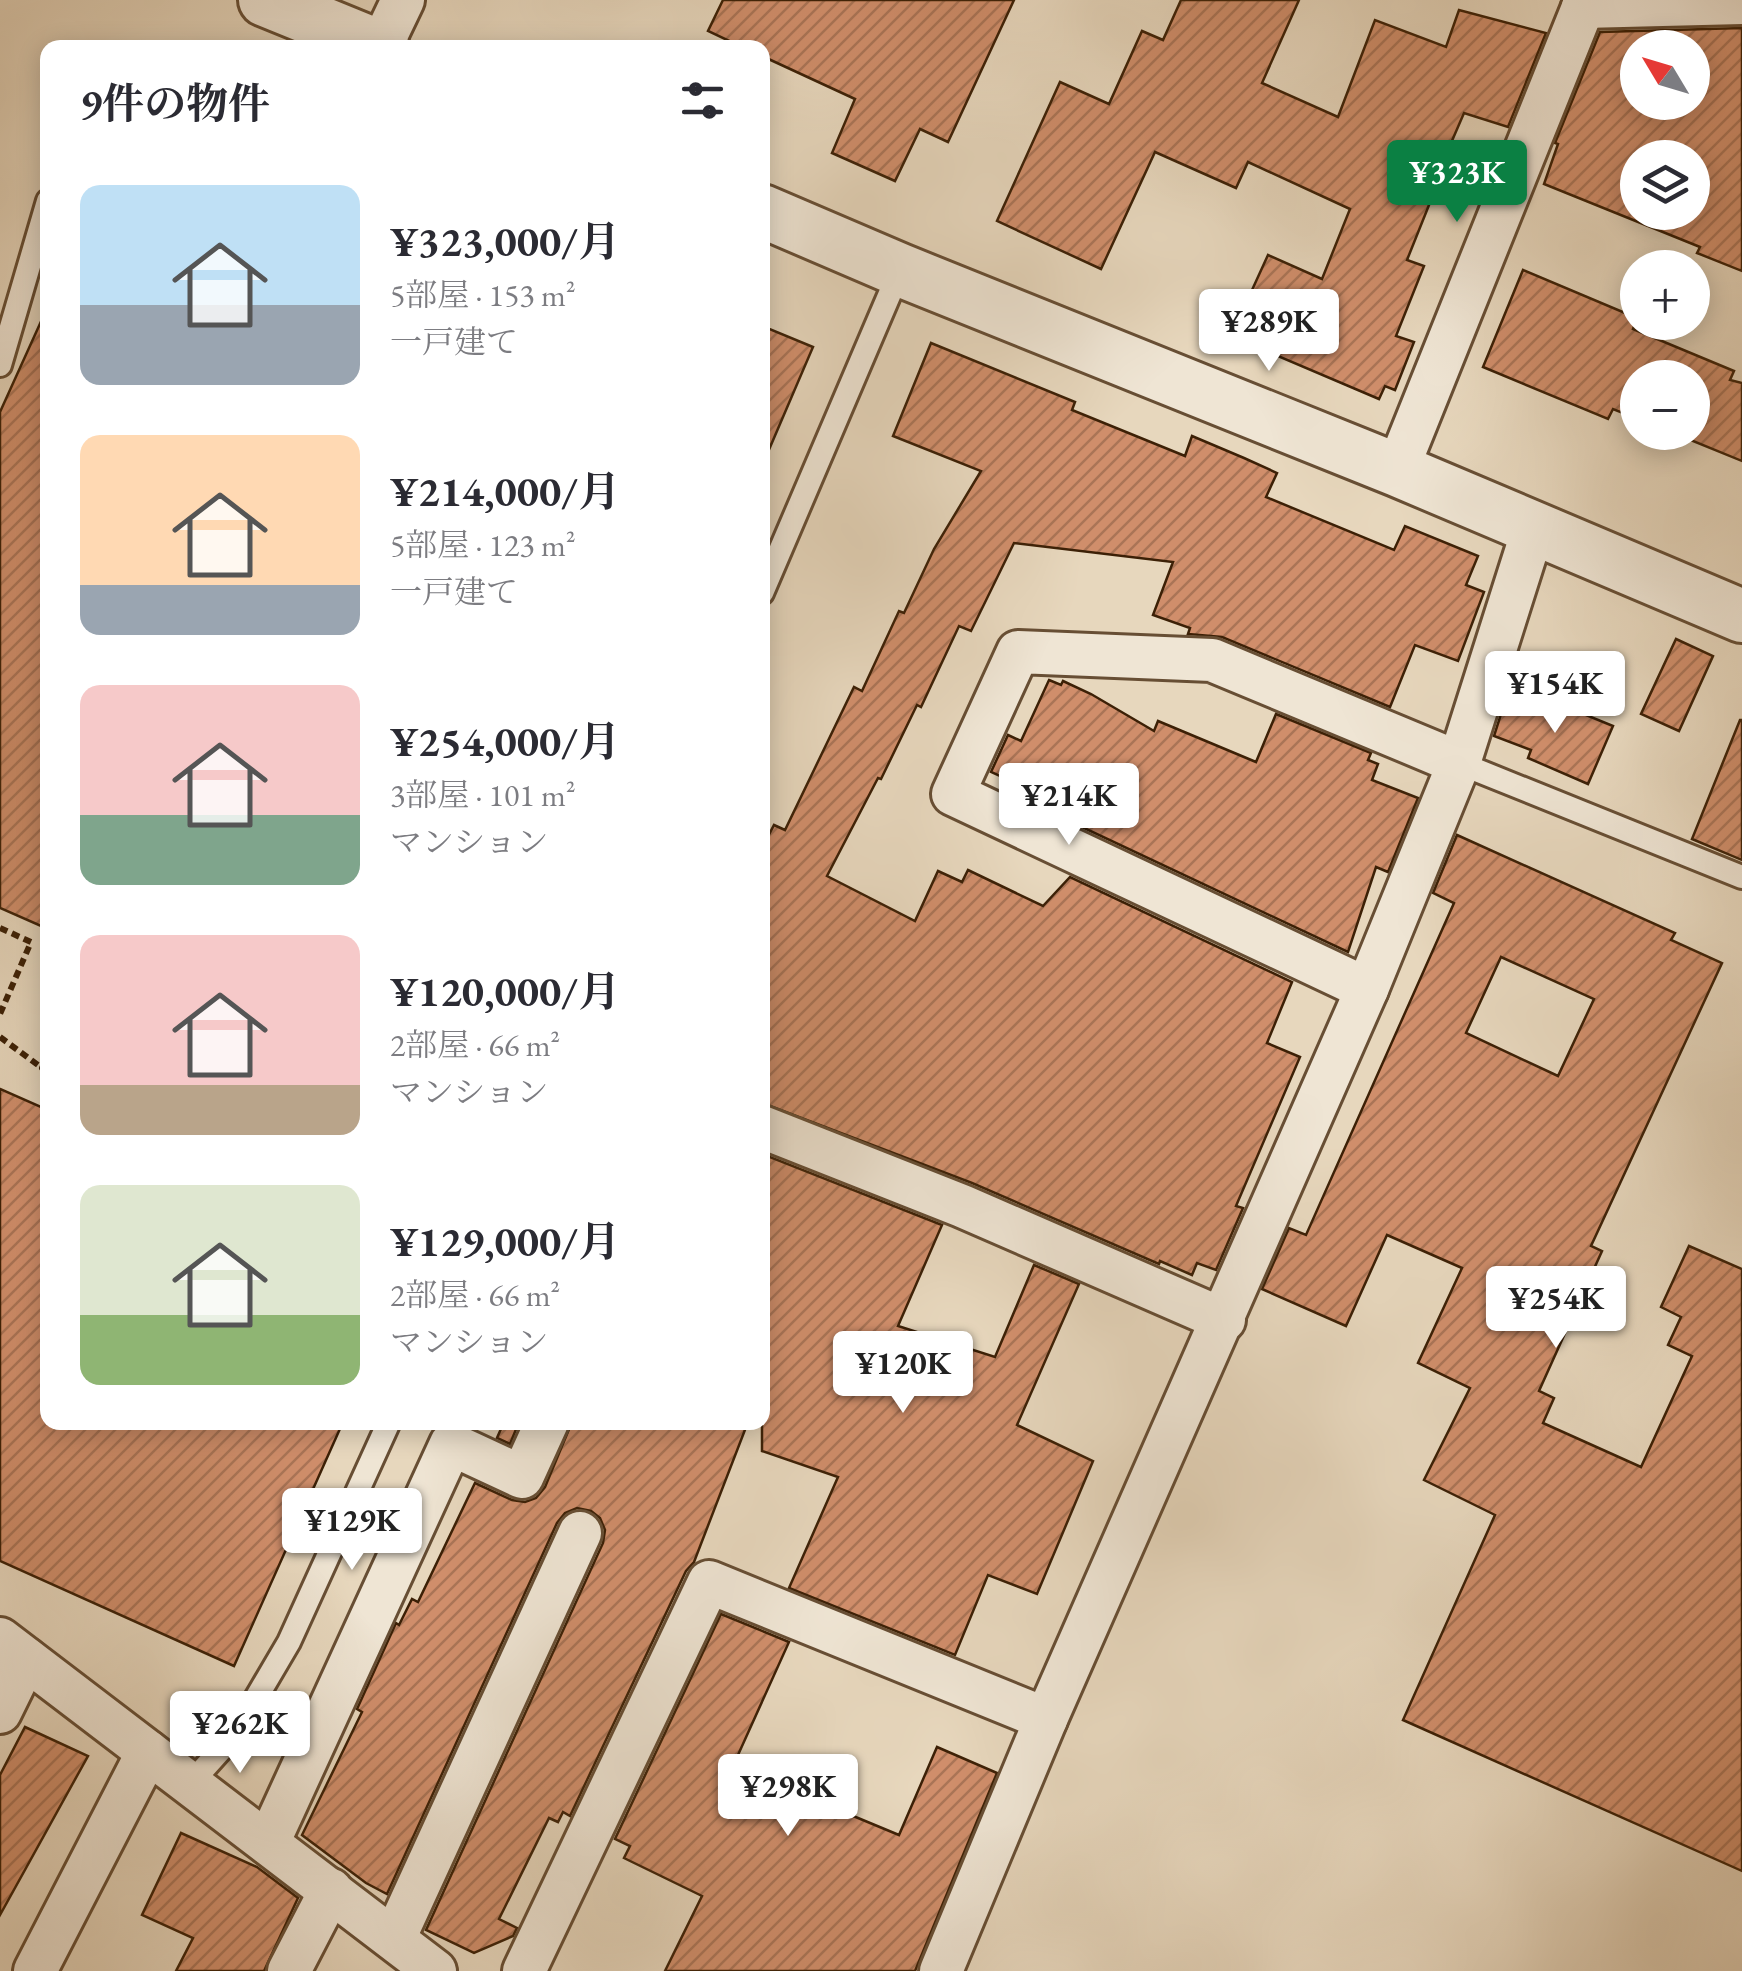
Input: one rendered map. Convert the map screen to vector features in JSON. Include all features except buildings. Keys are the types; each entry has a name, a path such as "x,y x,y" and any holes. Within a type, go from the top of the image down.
{"street":[{"path":"265,0 365,40"},
{"path":"385,40 403,0"},
{"path":"1397,470 1585,4 1742,3"},
{"path":"770,214 1397,470 1742,616"},
{"path":"941,1971 1046,1719 1368,989 1459,764 1533,530"},
{"path":"1368,989 952,794 1018,652 1212,660 1459,764"},
{"path":"770,1130 962,1206 1224,1320"},
{"path":"268,1842 451,1444 522,1477 543,1430"},
{"path":"394,1939 580,1533"},
{"path":"524,1971 709,1582 1046,1719"},
{"path":"0,1712 13,1649 435,1971"},
{"path":"36,1971 148,1752"},
{"path":"289,1971 331,1890"}],"lane":[{"path":"0,365 40,228"},
{"path":"770,574 900,270"},
{"path":"1459,764 1742,877"},
{"path":"190,1784 235,1734 289,1642 385,1430"}],"path":[{"path":"0,928 31,942 0,1014"},
{"path":"0,1037 40,1066"}]}
